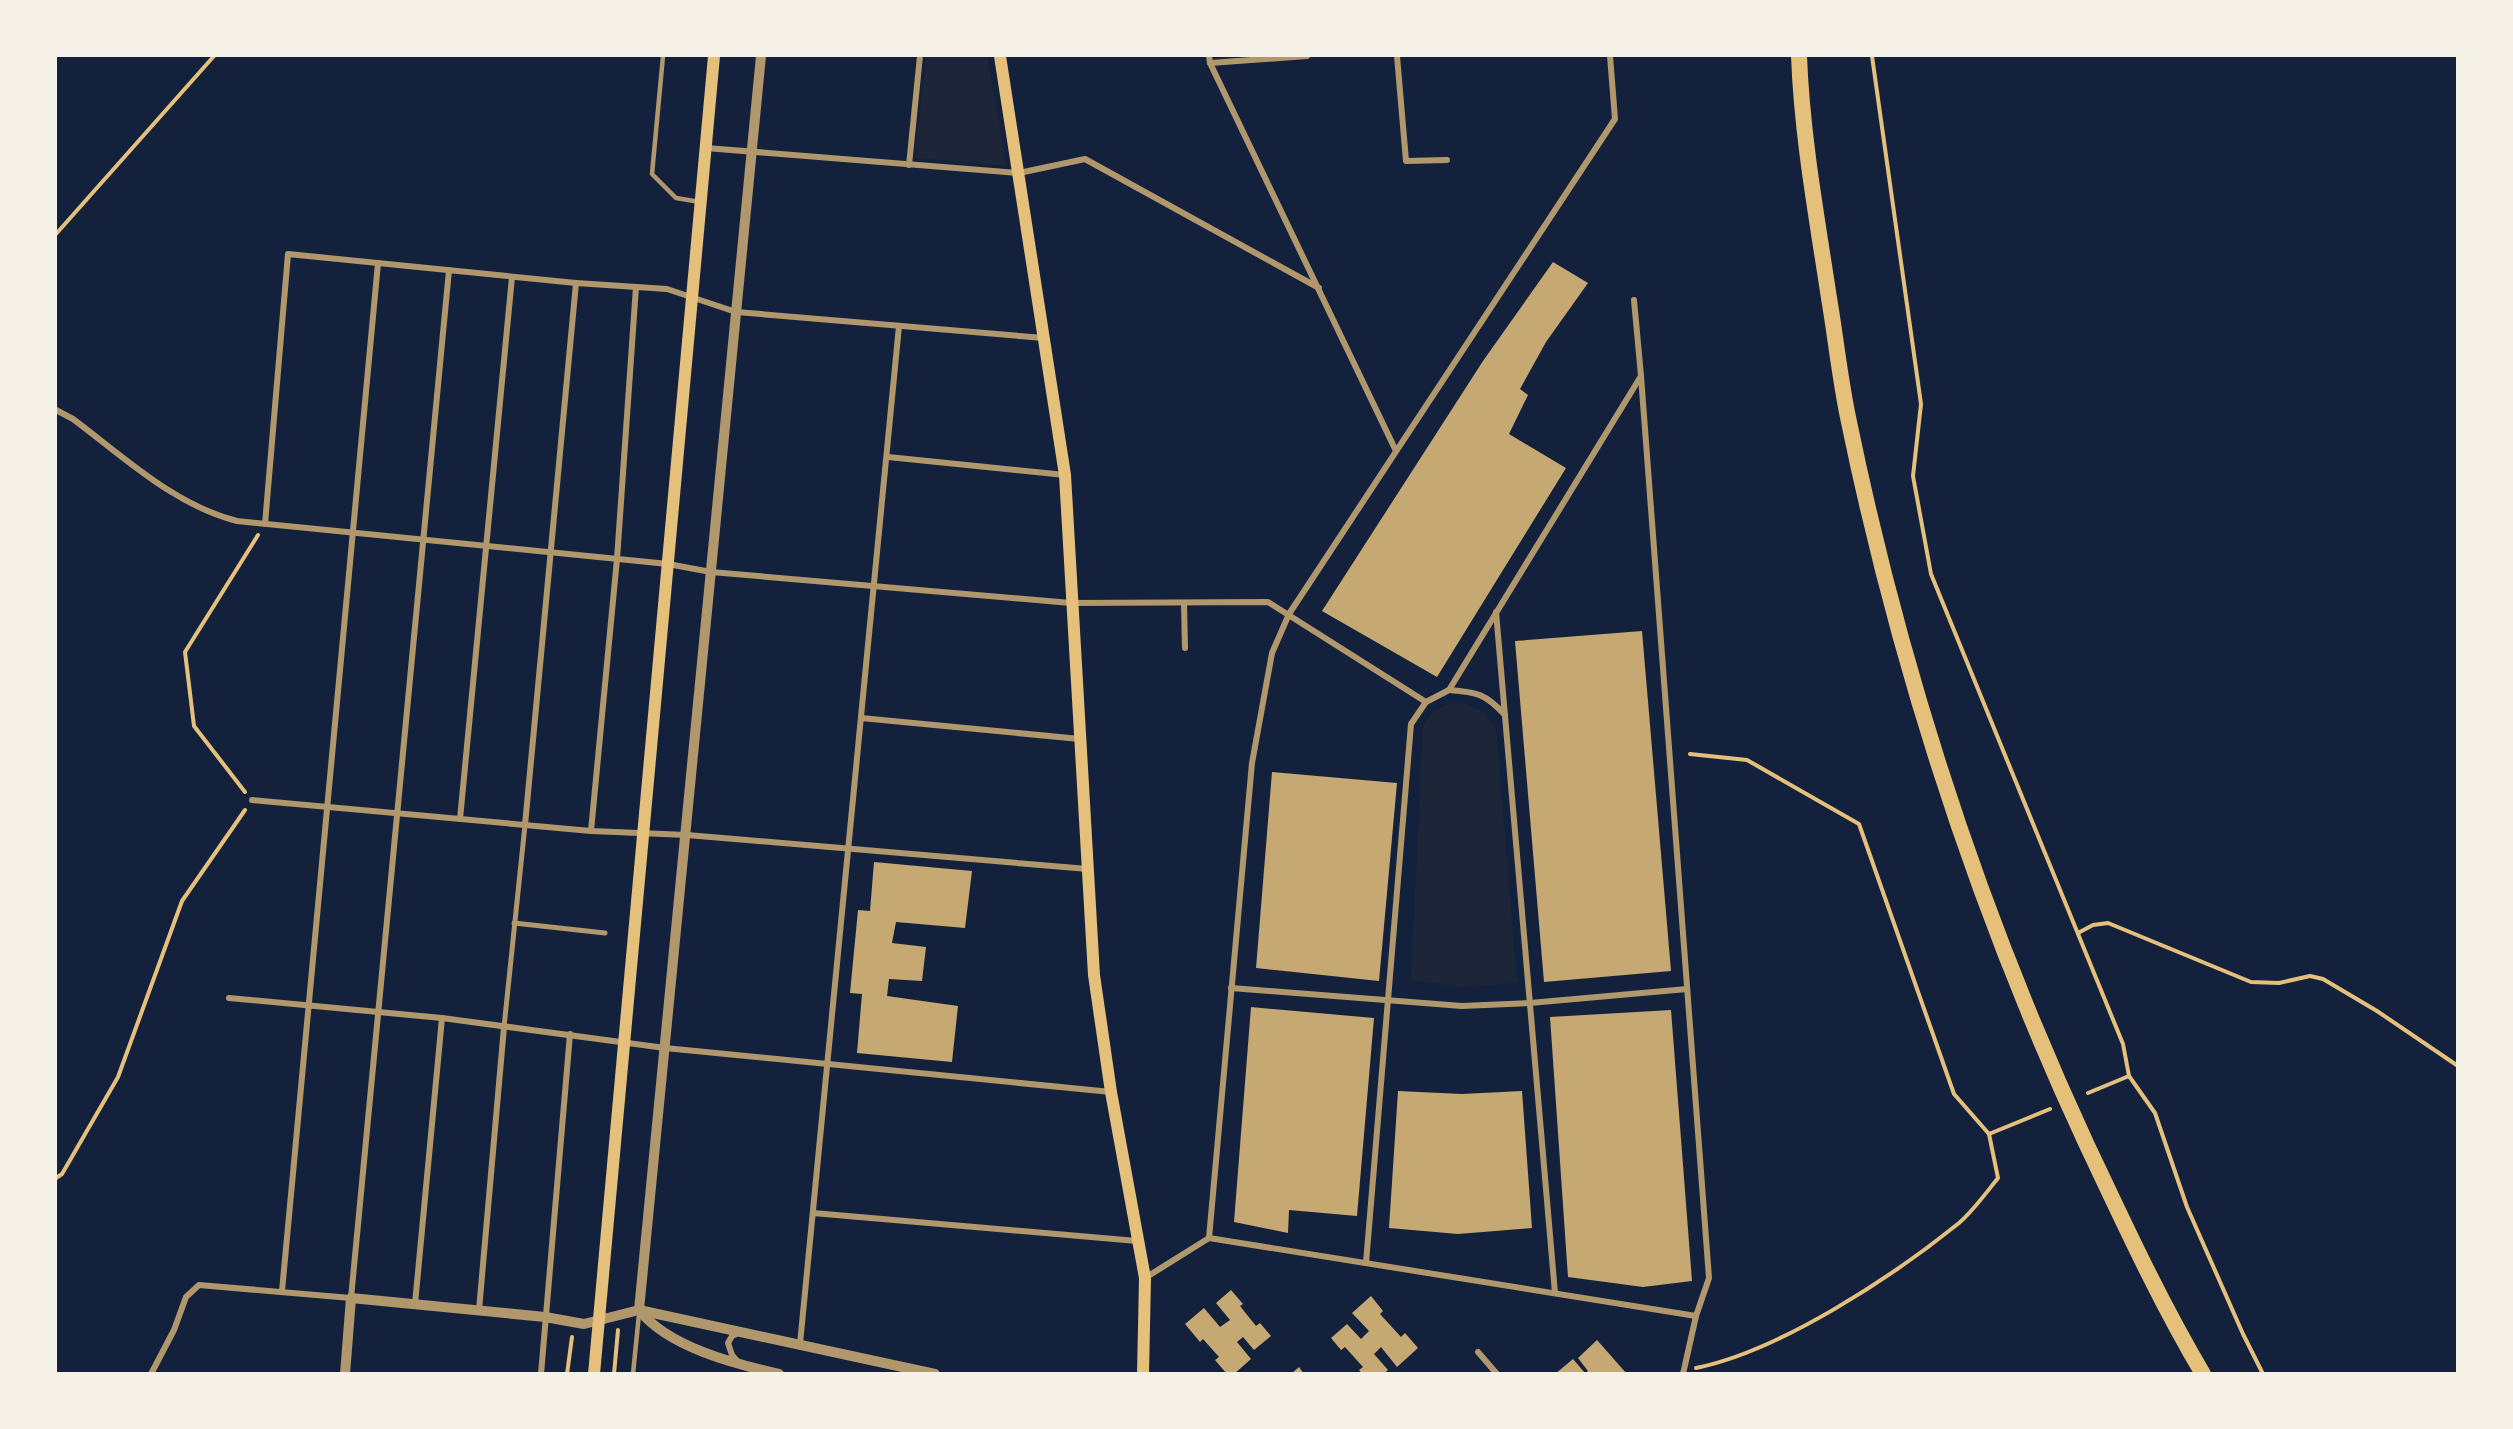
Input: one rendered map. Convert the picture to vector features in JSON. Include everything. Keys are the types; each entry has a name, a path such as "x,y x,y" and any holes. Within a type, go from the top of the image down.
{"highway":[{"path":"1798,56 1811,179 1848,419 1888,599 1922,718 1962,844 2043,1051 2124,1224 2203,1374"}],"main road":[{"path":"594,1374 714,56"},
{"path":"1000,56 1065,475 1094,975 1111,1092 1145,1278 1143,1374"}],"street":[{"path":"760,56 687,836 639,1310 655,1328 669,1336 740,1364 779,1374"},
{"path":"909,165 920,56"},
{"path":"1209,56 1210,63 1396,450"},
{"path":"1210,63 1306,56"},
{"path":"1397,56 1406,161 1447,160"},
{"path":"1209,1238 1252,763 1272,653 1288,614 1615,119 1610,56"},
{"path":"706,148 1019,173 1085,159 1319,288"},
{"path":"265,524 288,254 576,283 667,289 693,300 736,312 1044,338"},
{"path":"282,1291 378,263"},
{"path":"345,1374 448,270"},
{"path":"460,819 512,276"},
{"path":"479,1310 576,283"},
{"path":"591,831 617,559 636,287"},
{"path":"1634,300 1709,1278 1696,1316 1683,1372"},
{"path":"800,1344 899,326"},
{"path":"1366,1263 1411,724 1426,702 1449,690 1641,376"},
{"path":"56,410 73,419 185,501 210,514 265,524 668,564 711,572 1071,603 1268,602 1426,702"},
{"path":"888,457 1065,475"},
{"path":"1184,603 1185,648"},
{"path":"1496,612 1555,1293"},
{"path":"1449,690 1475,692 1491,700 1505,715"},
{"path":"861,718 1080,739"},
{"path":"252,800 591,831 848,848 1088,869"},
{"path":"514,923 605,933"},
{"path":"1231,988 1462,1006 1530,1003 1687,989"},
{"path":"229,998 442,1018 664,1048 1111,1092"},
{"path":"415,1304 442,1018"},
{"path":"541,1374 570,1034"},
{"path":"813,1213 1138,1241"},
{"path":"1145,1278 1209,1238 1696,1316"},
{"path":"151,1374 174,1330 186,1297 194,1288 204,1284 479,1310 584,1324 599,1322 621,1312 639,1310 935,1374"},
{"path":"740,1364 732,1355 728,1342 732,1336 741,1332"},
{"path":"1478,1352 1497,1374"}],"lane":[{"path":"663,56 652,174 676,198 701,202"},
{"path":"633,1374 639,1310"}],"path":[{"path":"56,234 214,56"},
{"path":"1872,56 1921,404 1913,476 1931,574 2123,1044 2129,1076 2156,1113 2187,1207 2243,1334 2264,1374"},
{"path":"56,1178 62,1174 118,1077 182,901 252,800 194,726 185,652 265,524"},
{"path":"1683,1372 1727,1362 1804,1327 1876,1282 1960,1222 1998,1178 1989,1134 1954,1094 1859,824 1747,760 1690,754"},
{"path":"2078,933 2093,925 2108,922 2258,984 2310,976 2323,979 2377,1011 2457,1066"},
{"path":"2088,1093 2129,1076"},
{"path":"1989,1134 2050,1109"},
{"path":"614,1374 618,1326"},
{"path":"567,1374 572,1334"}],"shaded area":[{"path":"926,56 987,56 1007,166 915,158"},
{"path":"1462,702 1485,713 1496,729 1517,983 1461,987 1411,980 1423,728 1425,722 1438,709"}],"building":[{"path":"1553,262 1588,283 1546,342 1520,389 1528,395 1509,434 1566,468 1437,677 1322,611 1483,361"},
{"path":"1642,631 1671,971 1544,982 1515,641"},
{"path":"1272,772 1397,783 1379,981 1256,968"},
{"path":"874,862 972,871 965,928 896,922 892,943 926,947 922,981 889,979 887,996 958,1006 952,1062 857,1053 862,994 850,993 858,910 870,911"},
{"path":"1251,1007 1374,1018 1357,1216 1289,1210 1288,1233 1234,1222"},
{"path":"1671,1010 1692,1281 1643,1287 1568,1277 1550,1017"},
{"path":"1398,1091 1462,1094 1522,1091 1532,1228 1458,1234 1389,1228"},
{"path":"1231,1290 1243,1304 1240,1306 1256,1326 1260,1323 1271,1336 1254,1350 1243,1337 1237,1342 1251,1359 1234,1374 1227,1374 1215,1360 1219,1357 1203,1339 1200,1342 1185,1324 1204,1308 1220,1327 1230,1320 1216,1303"},
{"path":"1371,1296 1383,1311 1380,1314 1401,1337 1405,1333 1418,1348 1397,1367 1381,1347 1374,1354 1388,1370 1384,1374 1362,1374 1359,1370 1363,1367 1345,1347 1341,1350 1331,1338 1347,1324 1361,1339 1369,1331 1352,1313"},
{"path":"1597,1340 1627,1374 1555,1374 1573,1359 1585,1373 1588,1371 1578,1358"},
{"path":"1299,1367 1304,1374 1291,1374"}]}
